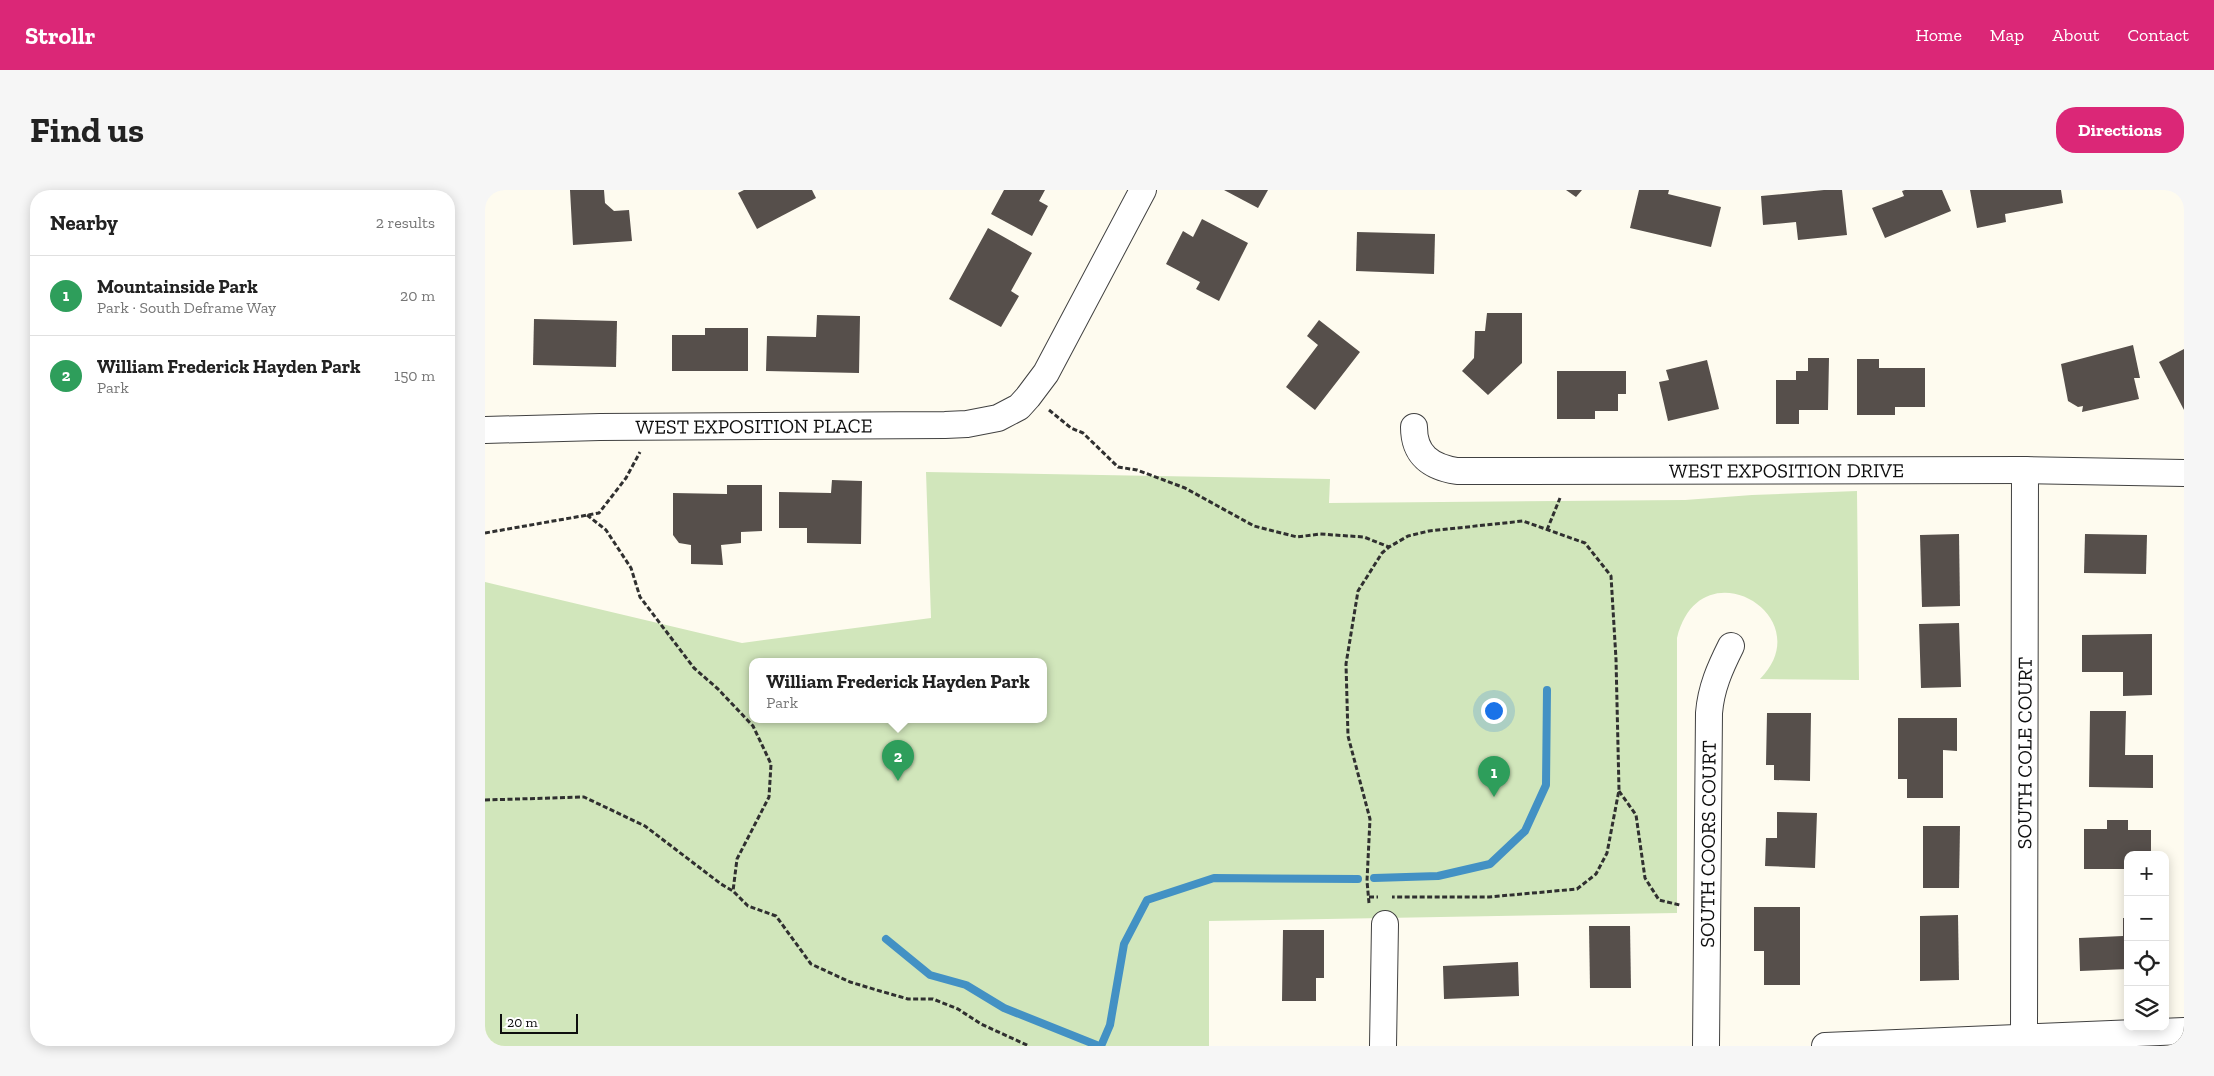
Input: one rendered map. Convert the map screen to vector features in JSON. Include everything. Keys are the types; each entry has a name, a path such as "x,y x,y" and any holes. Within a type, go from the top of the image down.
{"street":[{"name":"WEST EXPOSITION PLACE","path":"485,430 945,425 975,423 997,418 1019,407 1046,373 1143,190"},
{"name":"WEST EXPOSITION DRIVE","path":"1414,427 1414,437 1418,450 1426,460 1442,468 1457,471 2025,470 2184,473"},
{"name":"SOUTH COLE COURT","path":"2024,1037 2025,470"},
{"name":"SOUTH COORS COURT","path":"1706,1046 1709,713 1716,676 1731,646"},
{"path":"1383,1046 1385,924"},
{"path":"1825,1046 2184,1031"}],"path":[{"path":"1044,406 1071,428 1083,433 1118,467 1137,470 1185,488 1254,526 1297,538 1320,534 1365,537 1389,547"},
{"path":"485,533 599,513 626,478 653,427"},
{"path":"1547,530 1560,498"},
{"path":"587,516 606,530 631,568 640,597 694,668 718,689 749,722"},
{"path":"1523,521 1547,530 1585,544 1611,576 1616,659 1619,790 1607,853 1596,874 1577,889 1489,897 1369,897 1370,819 1348,736 1347,664 1358,591 1382,553 1408,536 1429,531 1523,521"},
{"path":"733,891 737,859 769,797 771,764 750,723"},
{"path":"1619,790 1635,815 1645,878 1659,900 1681,905"},
{"path":"485,800 584,797 645,826 733,891 748,906 776,916 811,964 850,982 880,991 908,999 933,999 958,1009 981,1024 1029,1046"}],"green space":[{"path":"926,472 1330,479 1329,503 1685,500 1857,491 1859,680 1760,679 1775,655 1776,633 1767,614 1750,600 1730,593 1708,596 1690,610 1677,638 1677,913 1209,921 1209,1046 485,1046 485,582 742,643 931,618"}],"building":[{"path":"570,190 604,190 605,203 614,211 629,210 632,241 573,245"},
{"path":"744,190 812,190 816,198 757,229 738,193"},
{"path":"1004,190 1045,190 1039,201 1048,206 1032,236 991,214"},
{"path":"1224,190 1268,190 1258,208"},
{"path":"1566,190 1582,190 1576,197"},
{"path":"1639,190 1669,190 1668,194 1721,207 1711,247 1630,228"},
{"path":"1842,190 1847,235 1798,240 1796,222 1763,225 1761,196"},
{"path":"1942,190 1951,211 1885,238 1872,208 1904,196 1902,191"},
{"path":"1970,190 2061,190 2063,203 2005,214 2006,222 1977,228"},
{"path":"1202,219 1248,243 1219,301 1196,289 1200,282 1166,264 1183,231 1193,237"},
{"path":"988,228 1032,253 1011,291 1019,296 1001,327 949,299"},
{"path":"1357,232 1435,234 1434,274 1356,271"},
{"path":"1487,313 1522,313 1522,363 1488,395 1462,371 1474,358 1475,331 1485,331"},
{"path":"817,315 860,316 859,373 766,371 767,336 816,337"},
{"path":"534,319 617,321 616,367 533,365"},
{"path":"1319,320 1360,352 1315,410 1286,387 1318,345 1307,336"},
{"path":"705,328 748,328 748,371 672,371 672,335 705,335"},
{"path":"2133,345 2140,378 2134,378 2139,399 2082,412 2083,406 2078,407 2068,401 2061,364"},
{"path":"2184,349 2184,410 2159,362"},
{"path":"1808,358 1829,358 1828,410 1799,410 1799,424 1776,424 1776,380 1796,380 1796,371 1808,371"},
{"path":"1857,359 1879,359 1879,368 1925,368 1925,407 1895,407 1895,415 1857,415"},
{"path":"1707,360 1719,409 1668,421 1659,382 1669,380 1666,370"},
{"path":"1557,371 1626,371 1626,394 1618,394 1618,411 1595,411 1595,419 1557,419"},
{"path":"832,480 862,481 861,544 807,543 807,528 779,528 779,492 831,493"},
{"path":"727,485 762,485 762,531 741,532 741,543 721,545 723,565 691,564 691,545 679,543 673,535 673,493 727,494"},
{"path":"1959,534 1960,606 1922,607 1920,535"},
{"path":"2085,534 2147,535 2146,574 2084,573"},
{"path":"1959,623 1961,687 1921,688 1919,624"},
{"path":"2152,634 2152,695 2123,696 2123,672 2082,672 2082,635"},
{"path":"2090,711 2126,711 2125,755 2153,755 2153,788 2089,787"},
{"path":"1767,713 1811,713 1810,781 1774,780 1774,765 1766,765"},
{"path":"1898,718 1957,718 1957,751 1943,750 1943,798 1907,798 1907,779 1898,779"},
{"path":"1777,812 1817,813 1815,868 1765,866 1766,838 1777,838"},
{"path":"2107,820 2128,820 2128,830 2151,830 2151,851 2124,851 2124,869 2084,869 2084,829 2107,829"},
{"path":"1923,826 1960,826 1959,888 1923,888"},
{"path":"1754,907 1800,907 1800,985 1764,985 1764,951 1754,951"},
{"path":"1958,915 1959,980 1920,981 1920,916"},
{"path":"2124,918 2124,969 2080,971 2079,938 2123,936"},
{"path":"1589,926 1630,926 1631,988 1590,988"},
{"path":"1283,930 1324,930 1324,978 1316,978 1316,1001 1282,1001"},
{"path":"1518,962 1519,996 1444,999 1443,966"}],"waterway":[{"path":"1374,878 1438,876 1490,864 1525,831 1546,785 1547,690"},
{"path":"1101,1046 1110,1025 1124,944 1147,900 1214,878 1358,879"},
{"path":"886,939 930,975 966,985 1004,1008 1099,1046"}],"place":[{"name":"William Frederick Hayden Park","path":"898,781"},
{"name":"Mountainside Park","path":"1494,797"}]}
